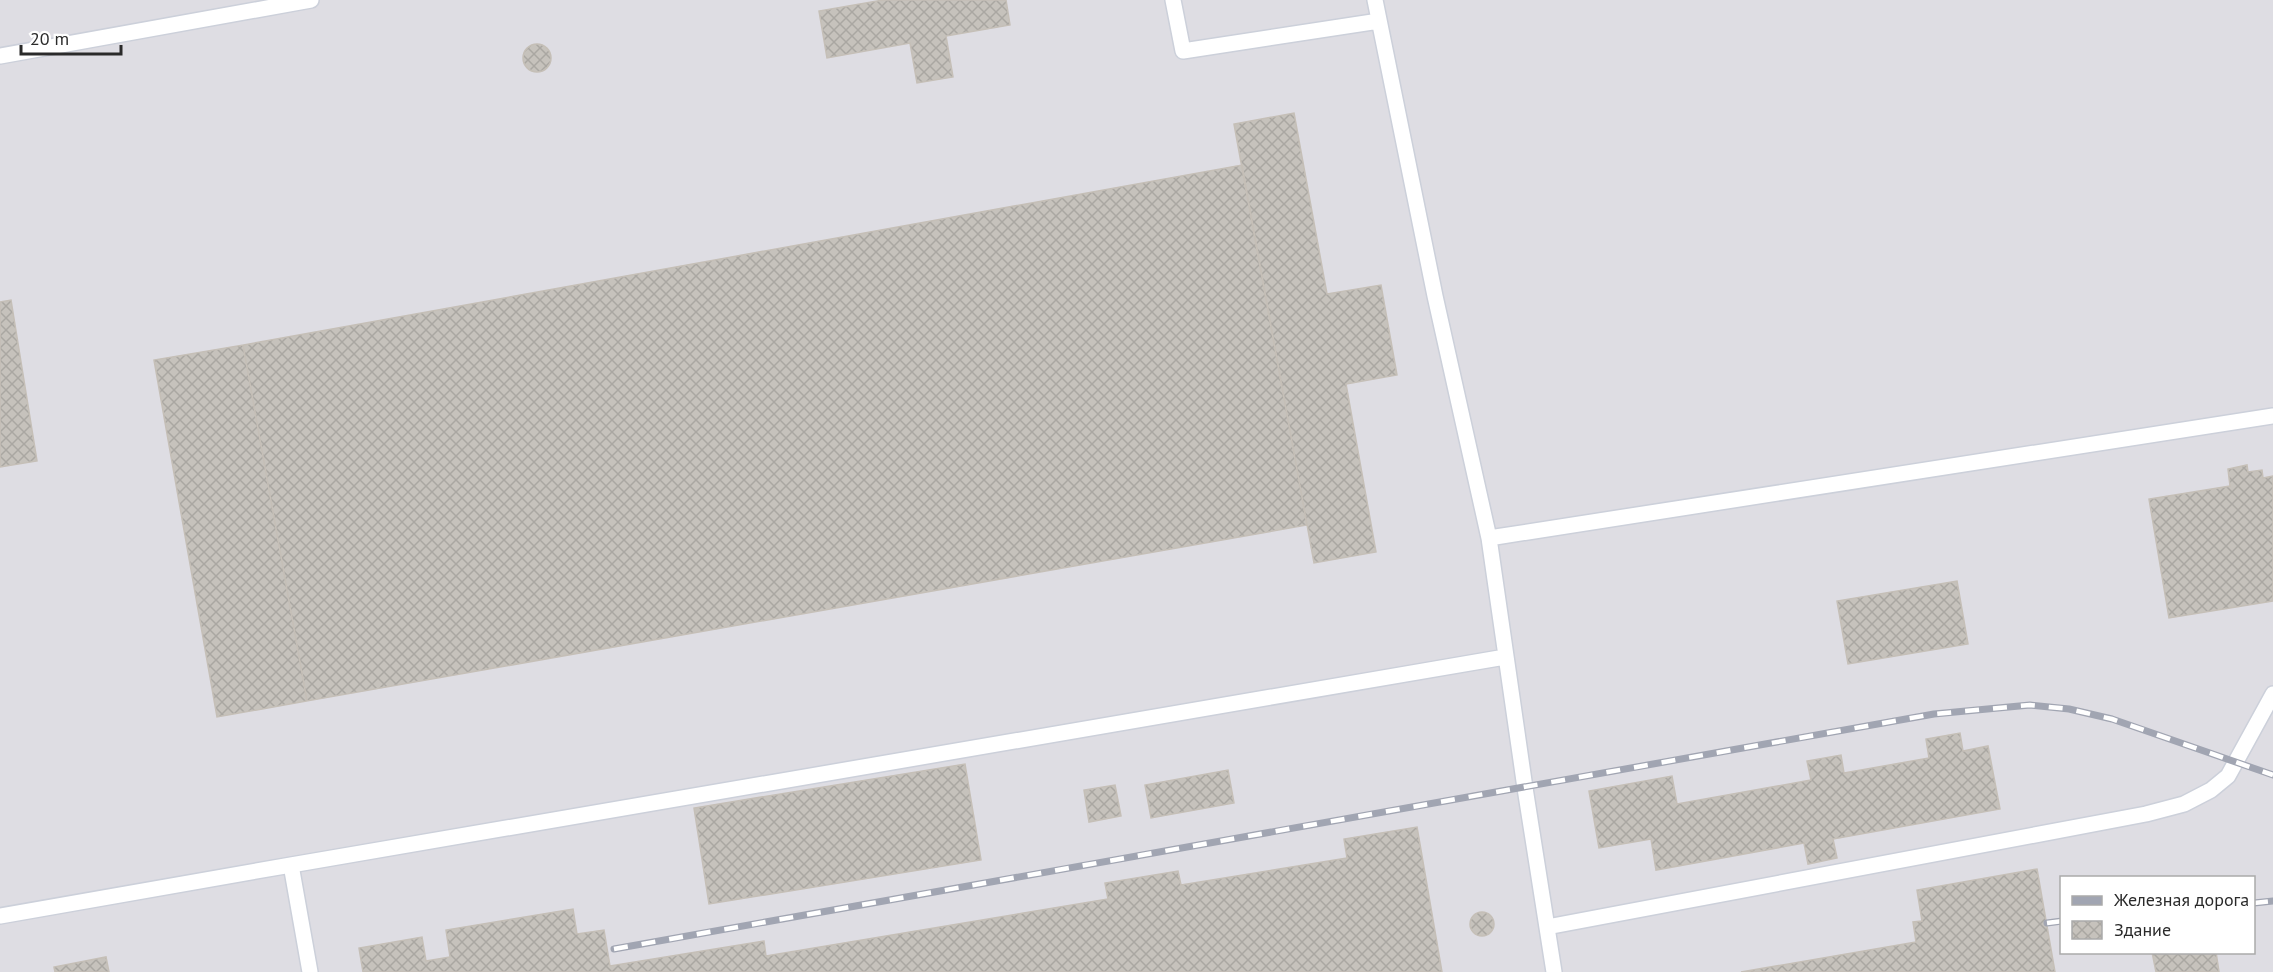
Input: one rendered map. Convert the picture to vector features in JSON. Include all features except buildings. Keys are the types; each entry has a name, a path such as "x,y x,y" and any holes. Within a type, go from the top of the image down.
{"lane":[{"path":"0,56 311,0"},
{"path":"1173,0 1183,51 1379,21"},
{"path":"1375,0 1445,346 1489,538 1505,657 1554,972"},
{"path":"1489,538 2273,416"},
{"path":"0,916 1505,657"},
{"path":"1547,927 2146,814 2184,804 2211,790 2228,776 2273,694"},
{"path":"291,865 310,972"}],"shaded area":[{"path":"0,0 2273,0 2273,972 0,972"}],"railway":[{"path":"614,949 1934,714 2030,705 2069,709 2112,719 2273,775"},
{"path":"2255,903 2273,901"},
{"path":"2047,923 2060,921"}]}
